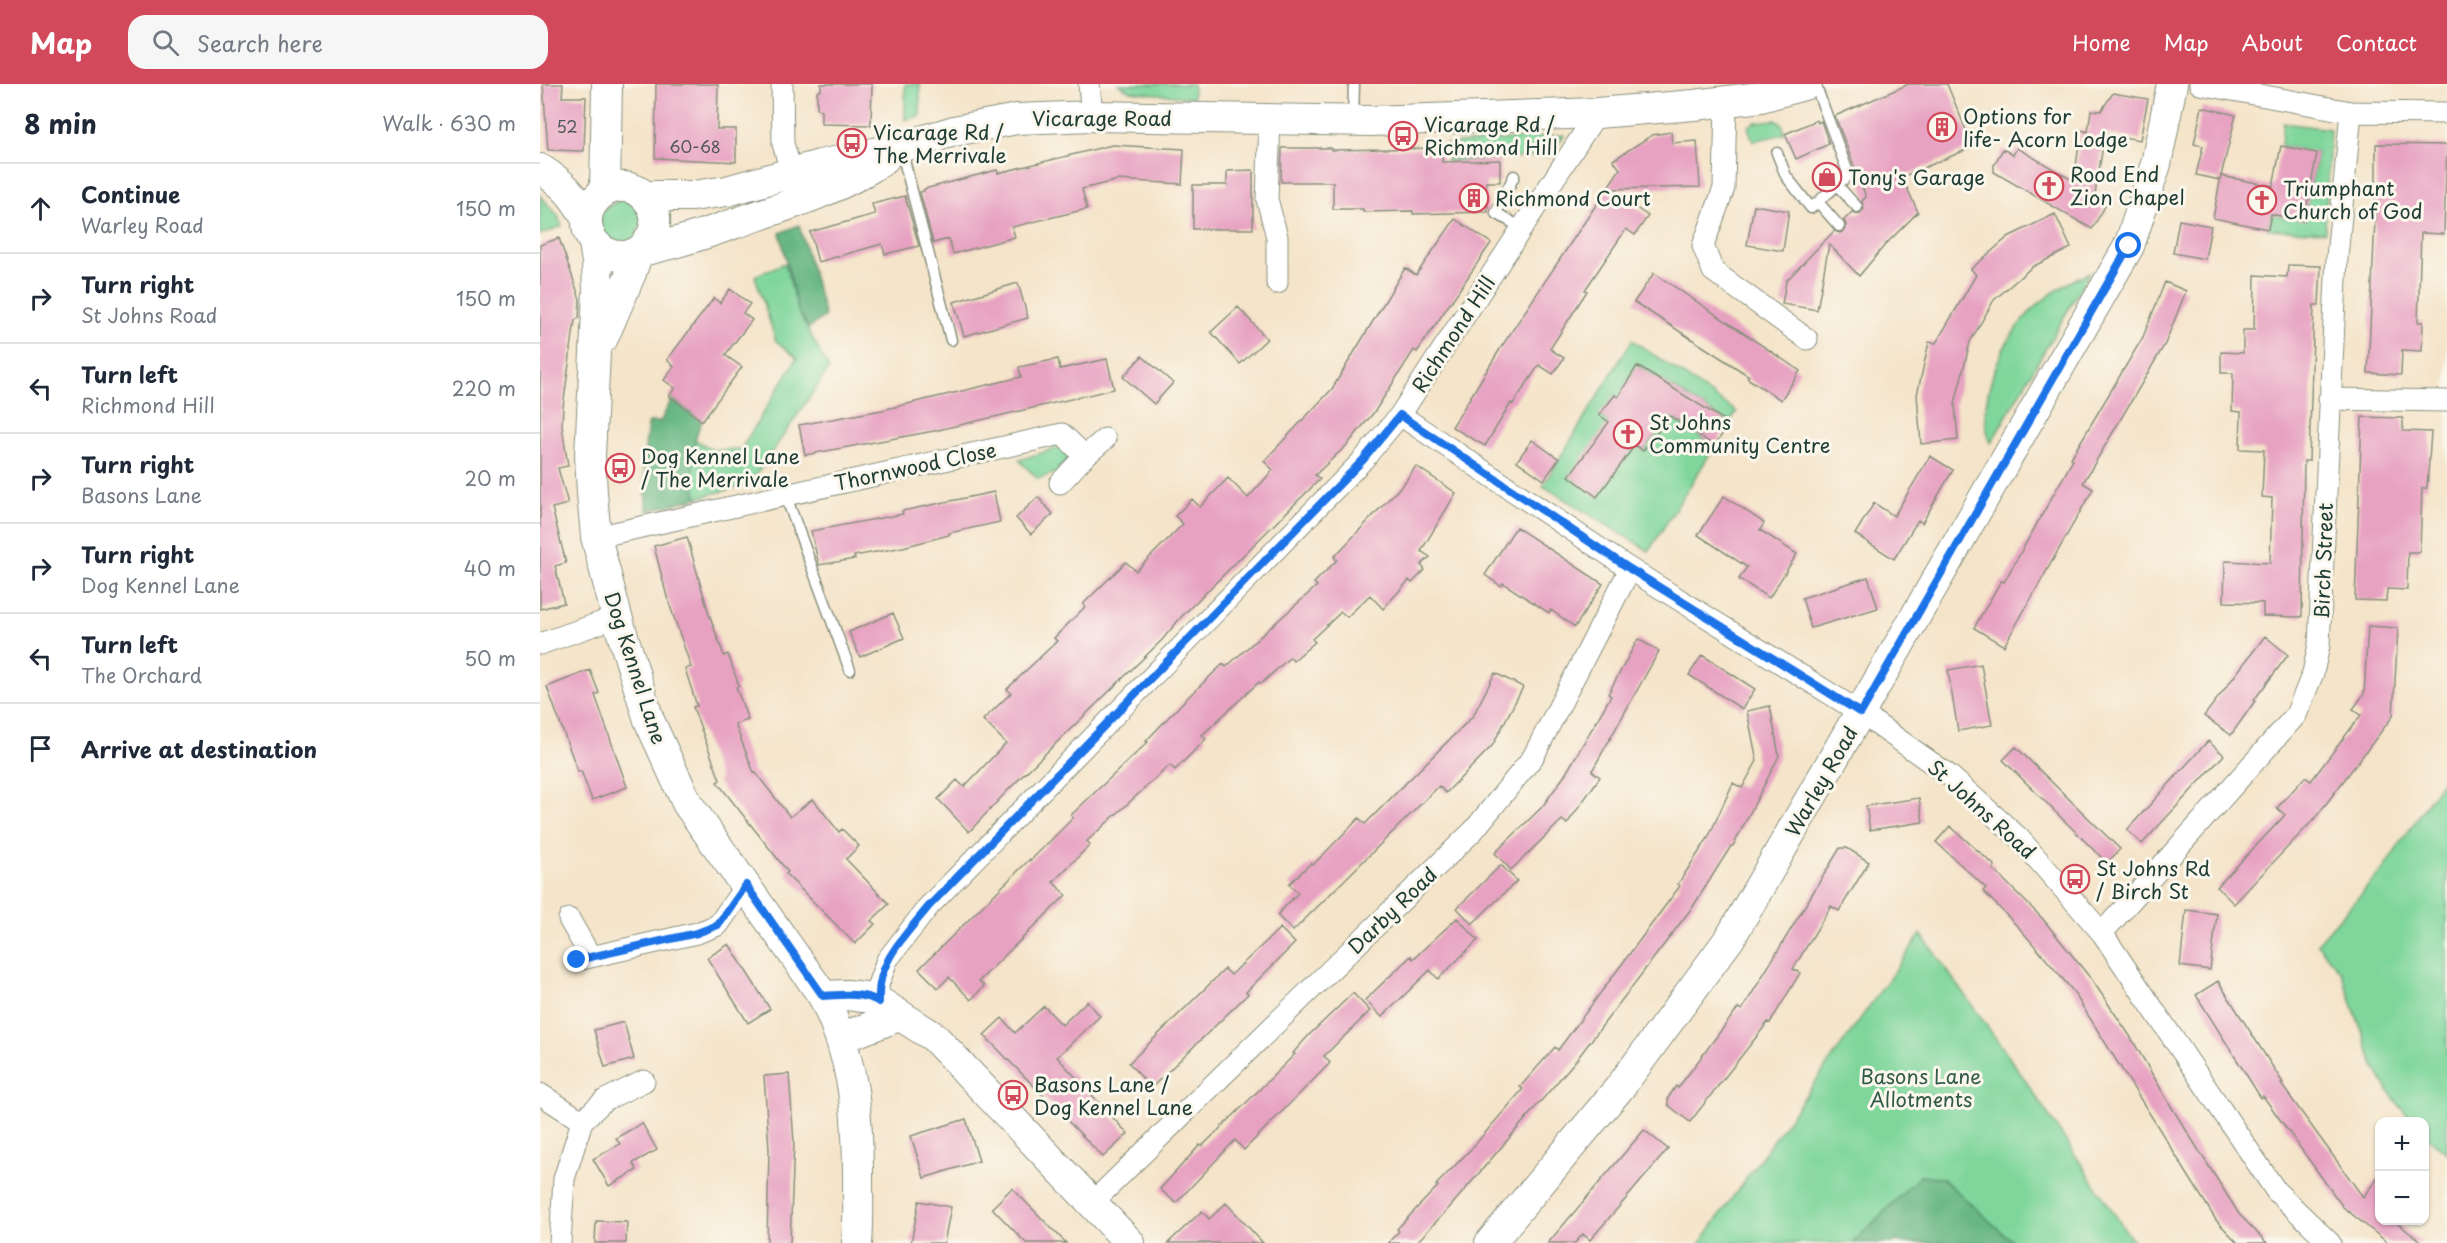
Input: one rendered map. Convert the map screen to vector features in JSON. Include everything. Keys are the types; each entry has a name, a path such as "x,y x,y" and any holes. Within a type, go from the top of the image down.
{"main road":[{"path":"607,84 606,125 611,152 627,192 654,210 655,231 649,243 638,252"},
{"name":"Vicarage Road","path":"552,176 587,190 693,196 727,191 796,187 866,171 901,147 954,131 1017,119 1092,116 1353,121 1597,113 1761,97 1806,84"},
{"name":"Warley Road","path":"1490,1243 1621,1086 1730,938 2129,246 2156,164 2172,84"},
{"name":"Vicarage Road","path":"552,176 574,197 590,231 609,254 624,256 701,236 796,187"},
{"path":"590,231 590,208 627,192"},
{"name":"Dog Kennel Lane","path":"590,231 597,262 598,291 590,455 596,537 617,617 649,720 687,803 823,996 841,1038 855,1097 858,1139 856,1243"},
{"name":"Dog Kennel Lane","path":"594,366 599,346 638,252"},
{"path":"823,996 873,998 886,1014 934,1037 1130,1243"},
{"path":"841,1038 886,1014"}],"street":[{"path":"782,84 783,144 796,187"},
{"path":"1089,84 1092,116"},
{"path":"2200,84 2351,112 2447,113"},
{"path":"1726,101 1724,188 1703,246 1707,259 1713,271 1807,339"},
{"name":"Birch Street","path":"2102,933 2296,715 2313,673 2319,645 2337,257 2351,112"},
{"name":"Richmond Hill","path":"886,1014 878,985 886,960 929,906 1363,460 1400,415 1597,113"},
{"path":"1270,120 1267,199 1277,237 1277,282"},
{"path":"2329,399 2447,401"},
{"name":"St Johns Road","path":"1400,415 1630,569 1861,713 1950,776 2018,837 2102,933 2276,1191 2330,1243"},
{"name":"Thornwood Close","path":"596,537 1062,434 1085,456"},
{"path":"1060,483 1085,456 1105,439"},
{"name":"Darby Road","path":"1092,1203 1474,830 1533,757 1630,569"},
{"path":"540,644 617,617"},
{"path":"569,919 583,958 697,933 718,925 746,885"},
{"path":"560,1243 564,1179 582,1120 605,1100 644,1081"},
{"path":"540,1094 582,1120"}],"lane":[{"path":"1353,121 1354,84"},
{"path":"1777,153 1786,176 1811,208 1849,175 1815,84"},
{"path":"901,147 951,340"},
{"path":"1514,176 1496,213 1522,228"},
{"path":"1837,185 1857,207"},
{"path":"1818,202 1839,226"},
{"path":"785,494 850,670"}],"green space":[{"path":"905,84 920,84 920,116 905,120"},
{"path":"1118,84 1193,84 1193,98 1130,91"},
{"path":"1775,120 1782,124 1785,134 1753,141 1748,127 1755,122"},
{"path":"2283,123 2330,129 2325,232 2268,229 2271,214 2304,220 2317,153 2281,146"},
{"path":"1564,135 1551,156 1447,161 1446,144"},
{"path":"540,195 558,216 562,226 540,235"},
{"path":"626,197 645,213 633,244 604,240 599,211"},
{"path":"799,225 825,316 809,328 798,311 780,233"},
{"path":"785,263 798,311 829,369 750,484 697,498 692,476 694,439 713,450 741,449 797,358 776,341 755,276"},
{"path":"2090,272 1991,443 1986,423 1986,403 1995,369 2003,350 2013,333 2039,304 2071,281"},
{"path":"1632,340 1737,412 1729,423 1638,366 1623,388 1640,398 1633,408 1615,395 1600,415 1609,422 1597,496 1635,445 1644,451 1670,417 1715,446 1649,551 1543,486"},
{"path":"672,399 702,421 695,440 693,459 697,498 647,511 644,466 649,422 660,422"},
{"path":"1056,448 1063,449 1068,455 1068,463 1058,472 1038,479 1019,460"},
{"path":"2447,774 2447,1153 2429,1138 2429,1117 2409,1117 2389,1092 2374,1066 2341,972 2317,944 2384,868"},
{"name":"Basons Lane Allotments","path":"1921,934 2019,1071 2134,1243 2014,1243 1942,1178 1920,1176 1853,1243 1700,1243"},
{"path":"1920,1176 1942,1178 2014,1243 1906,1243 1896,1241 1893,1243 1853,1243"}],"building":[{"path":"543,84 563,84 562,97 586,97 584,151 548,150"},
{"path":"656,84 718,84 717,129 736,129 736,162 655,158"},
{"path":"821,84 872,84 871,125 821,124 821,111 817,109 817,92 821,90"},
{"path":"1909,84 1947,84 1973,147 1902,177 1918,212 1885,245 1859,276 1829,244 1817,310 1782,304 1786,281 1834,231 1840,233 1844,231 1846,225 1844,220 1852,212 1859,214 1864,209 1862,201 1866,197 1835,116"},
{"path":"2113,93 2148,99 2140,140 2105,134 2095,194 2108,201 2092,229 1994,172 1994,165 2003,149 2013,155 2017,148 2074,181 2081,130 2088,132 2091,110 2101,111"},
{"path":"2202,107 2236,115 2220,180 2196,175 2203,146 2194,144"},
{"path":"1817,120 1818,123 1821,121 1829,144 1796,159 1785,134"},
{"path":"1671,132 1672,143 1697,141 1700,187 1608,189 1648,216 1635,235 1626,229 1585,290 1587,291 1550,349 1564,358 1553,374 1539,365 1513,404 1511,403 1485,446 1452,427 1500,349 1620,169 1613,160 1652,135"},
{"path":"2376,144 2447,145 2444,234 2421,233 2418,322 2423,322 2422,351 2402,350 2401,375 2368,373 2376,197"},
{"path":"1112,145 1184,149 1182,184 1118,180 1082,189 1087,209 1012,227 1015,237 953,254 949,239 933,243 920,192 924,189 997,170 998,173"},
{"name":"Triumphant Church of God","path":"2281,146 2317,153 2304,221 2271,214 2268,229 2213,218 2221,176 2273,186"},
{"path":"1282,148 1331,148 1331,150 1442,148 1442,162 1500,160 1500,182 1486,182 1488,212 1413,214 1413,211 1363,212 1363,209 1333,209 1333,182 1281,182"},
{"path":"1253,170 1253,229 1193,229 1193,185 1227,185 1227,171"},
{"path":"905,196 919,246 885,254 882,244 818,262 810,232 875,214 872,204"},
{"path":"1754,205 1789,211 1783,251 1747,245"},
{"path":"2055,214 2071,248 2032,267 1994,300 1970,342 1955,404 1958,440 1921,444 1917,395 1929,342 1936,343 1976,275 1971,269 2008,237"},
{"path":"1455,219 1491,243 1417,352 1414,350 1375,411 1347,445 1315,475 1320,479 1182,616 1162,640 1010,788 969,832 938,799 957,780 964,787 1006,743 983,720 1011,693 1007,689 1057,641 1054,638 1085,607 1083,604 1126,562 1136,571 1183,524 1175,516 1192,499 1200,507 1228,478 1248,498 1273,470 1264,461 1332,389 1405,268 1416,275"},
{"path":"2179,220 2211,226 2205,259 2173,253"},
{"path":"559,238 580,299 579,318 575,320 563,407 562,426 568,466 558,468 568,504 552,508 566,563 555,566 564,603 540,609 540,245"},
{"path":"2288,265 2321,266 2319,305 2314,305 2309,461 2304,461 2302,617 2263,616 2263,603 2224,602 2225,561 2270,563 2272,498 2262,497 2264,450 2240,449 2241,412 2232,411 2233,373 2221,373 2221,352 2243,353 2243,330 2254,330 2255,275 2287,277"},
{"path":"1654,273 1800,371 1781,400 1747,378 1749,376 1634,302"},
{"path":"2165,282 2186,291 2165,344 2083,483 2093,489 2004,646 1974,628 2001,581 2004,582 2073,460 2071,458 2143,337"},
{"path":"1018,283 1028,318 964,336 954,302"},
{"path":"730,289 750,304 743,313 752,320 725,355 742,367 702,421 669,396 675,388 664,380 674,366 667,360 714,298 720,303"},
{"path":"1238,307 1267,339 1240,364 1211,332"},
{"path":"1142,356 1173,383 1154,404 1123,377"},
{"path":"1058,359 1060,369 1107,359 1114,389 934,431 805,455 799,425 882,410 1021,377 1019,367"},
{"name":"St Johns Community Centre","path":"1637,366 1729,423 1715,446 1670,416 1643,451 1635,445 1597,497 1569,476 1609,422 1599,415 1615,395 1618,397"},
{"path":"2362,417 2403,418 2403,431 2431,432 2427,488 2422,488 2420,552 2408,552 2407,590 2387,589 2386,601 2355,600"},
{"path":"1532,440 1559,459 1544,480 1517,461"},
{"path":"1930,456 1953,470 1922,523 1918,520 1894,559 1855,534 1874,503 1894,516"},
{"path":"1416,466 1456,493 1421,551 1430,557 1421,565 1425,570 1412,583 1409,580 1383,609 1370,595 1347,617 1341,612 1312,639 1315,642 1293,661 1290,657 1261,684 1259,682 1202,735 1206,739 1175,770 1170,765 1087,841 1090,845 1053,882 1066,895 979,981 984,986 971,1000 949,977 938,988 919,969 1073,818 1071,815 1148,742 1146,741 1185,700 1223,664 1226,667 1317,586 1314,583 1337,560 1334,557 1405,482"},
{"path":"994,492 1000,522 949,533 949,535 903,547 854,556 855,559 819,565 811,531 903,514 902,511"},
{"path":"1724,496 1764,523 1760,530 1797,554 1769,598 1739,579 1747,567 1698,535"},
{"path":"1038,497 1053,514 1031,534 1016,518"},
{"path":"1516,527 1603,584 1575,627 1551,610 1549,613 1503,583 1501,586 1485,575"},
{"path":"687,537 708,611 724,656 728,654 739,686 736,687 748,720 735,724 754,773 790,817 813,799 839,832 842,829 859,846 846,859 889,904 871,921 875,924 855,944 786,874 788,872 717,782 720,780 693,707 697,706 685,669 691,667 667,597 654,546"},
{"path":"1868,577 1878,608 1811,628 1802,598"},
{"path":"893,613 904,638 860,657 849,632"},
{"path":"2368,626 2398,628 2393,716 2316,817 2234,904 2217,887 2285,815 2277,808 2305,777 2311,781 2361,715 2353,709 2364,694"},
{"path":"2265,636 2288,655 2231,735 2204,716"},
{"path":"1638,639 1659,651 1592,771 1600,777 1567,824 1562,820 1511,870 1495,853 1542,807 1565,775 1611,696 1608,694"},
{"path":"1702,655 1755,689 1742,709 1689,675"},
{"path":"1981,664 1992,725 1958,731 1948,670"},
{"path":"590,670 599,693 595,695 627,787 592,800 581,771 578,772 547,687"},
{"path":"1495,673 1523,687 1492,746 1446,793 1439,786 1293,931 1277,915 1298,893 1289,884 1311,863 1313,865 1359,818 1365,824 1473,716"},
{"path":"1770,706 1779,756 1733,846 1694,905 1577,1059 1450,1207 1416,1243 1388,1243 1399,1231 1397,1229 1523,1089 1520,1087 1555,1047 1558,1050 1680,886 1678,884 1708,838 1733,783 1742,788 1757,761 1747,711"},
{"path":"2208,741 2224,755 2142,844 2127,830"},
{"path":"2016,747 2120,849 2107,863 2003,760"},
{"path":"1919,798 1923,822 1870,830 1866,806"},
{"path":"1950,826 1995,866 1993,869 2042,918 2092,980 2130,1036 2239,1214 2267,1243 2238,1243 2216,1220 2073,991 2021,930 1983,891 1986,888 1936,842"},
{"path":"1840,848 1847,848 1869,862 1839,911 1831,906 1793,969 1800,973 1770,1023 1768,1022 1690,1122 1668,1105 1668,1098 1738,1008 1742,1010"},
{"path":"1501,865 1517,881 1472,924 1457,908"},
{"path":"2186,910 2217,914 2210,970 2180,966"},
{"path":"1457,918 1478,940 1438,979 1430,970 1382,1017 1365,1000 1411,956 1413,959"},
{"path":"1280,928 1295,943 1246,992 1248,994 1151,1088 1129,1063 1225,969 1231,975"},
{"path":"729,944 770,1009 748,1023 707,958"},
{"path":"2218,981 2283,1083 2281,1084 2363,1197 2375,1181 2375,1225 2399,1225 2423,1243 2388,1243 2343,1207 2263,1096 2261,1098 2196,995"},
{"path":"1353,993 1370,1011 1324,1056 1330,1063 1244,1150 1235,1140 1176,1203 1160,1189 1200,1145 1202,1146 1236,1113 1295,1054 1293,1053 1309,1035"},
{"path":"1087,1001 1100,1016 1057,1057 1128,1134 1103,1157 984,1035 1002,1018 1015,1033 1044,1006 1062,1025"},
{"path":"624,1022 634,1059 605,1067 594,1030"},
{"path":"789,1074 794,1142 790,1243 767,1243 769,1149 764,1076"},
{"path":"966,1119 979,1161 924,1178 911,1136"},
{"path":"642,1123 657,1150 633,1163 637,1170 609,1186 593,1159 620,1144 616,1138"},
{"path":"1644,1130 1668,1149 1630,1194 1590,1240 1583,1234 1575,1243 1548,1243"},
{"path":"1012,1188 1066,1243 1026,1243 992,1208"},
{"path":"919,1201 951,1207 944,1243 911,1243"},
{"path":"1226,1203 1263,1243 1168,1243 1202,1211 1209,1219"},
{"path":"596,1221 627,1222 626,1243 595,1243"}],"place":[{"name":"Options for life- Acorn Lodge","path":"1942,127"},
{"name":"Vicarage Rd / Richmond Hill","path":"1403,136"},
{"name":"Vicarage Rd / The Merrivale","path":"852,143"},
{"name":"Tony's Garage","path":"1827,177"},
{"name":"Rood End Zion Chapel","path":"2049,186"},
{"name":"Richmond Court","path":"1474,198"},
{"name":"Triumphant Church of God","path":"2262,200"},
{"name":"St Johns Community Centre","path":"1628,434"},
{"name":"Dog Kennel Lane / The Merrivale","path":"620,468"},
{"name":"St Johns Rd / Birch St","path":"2075,879"},
{"name":"Basons Lane / Dog Kennel Lane","path":"1013,1095"}],"route":[{"path":"577,960 697,933 718,925 746,885 823,996 847,995 873,998 879,1002 878,985 886,960 929,906 1363,460 1400,415 1630,569 1861,713 2129,246"}]}
